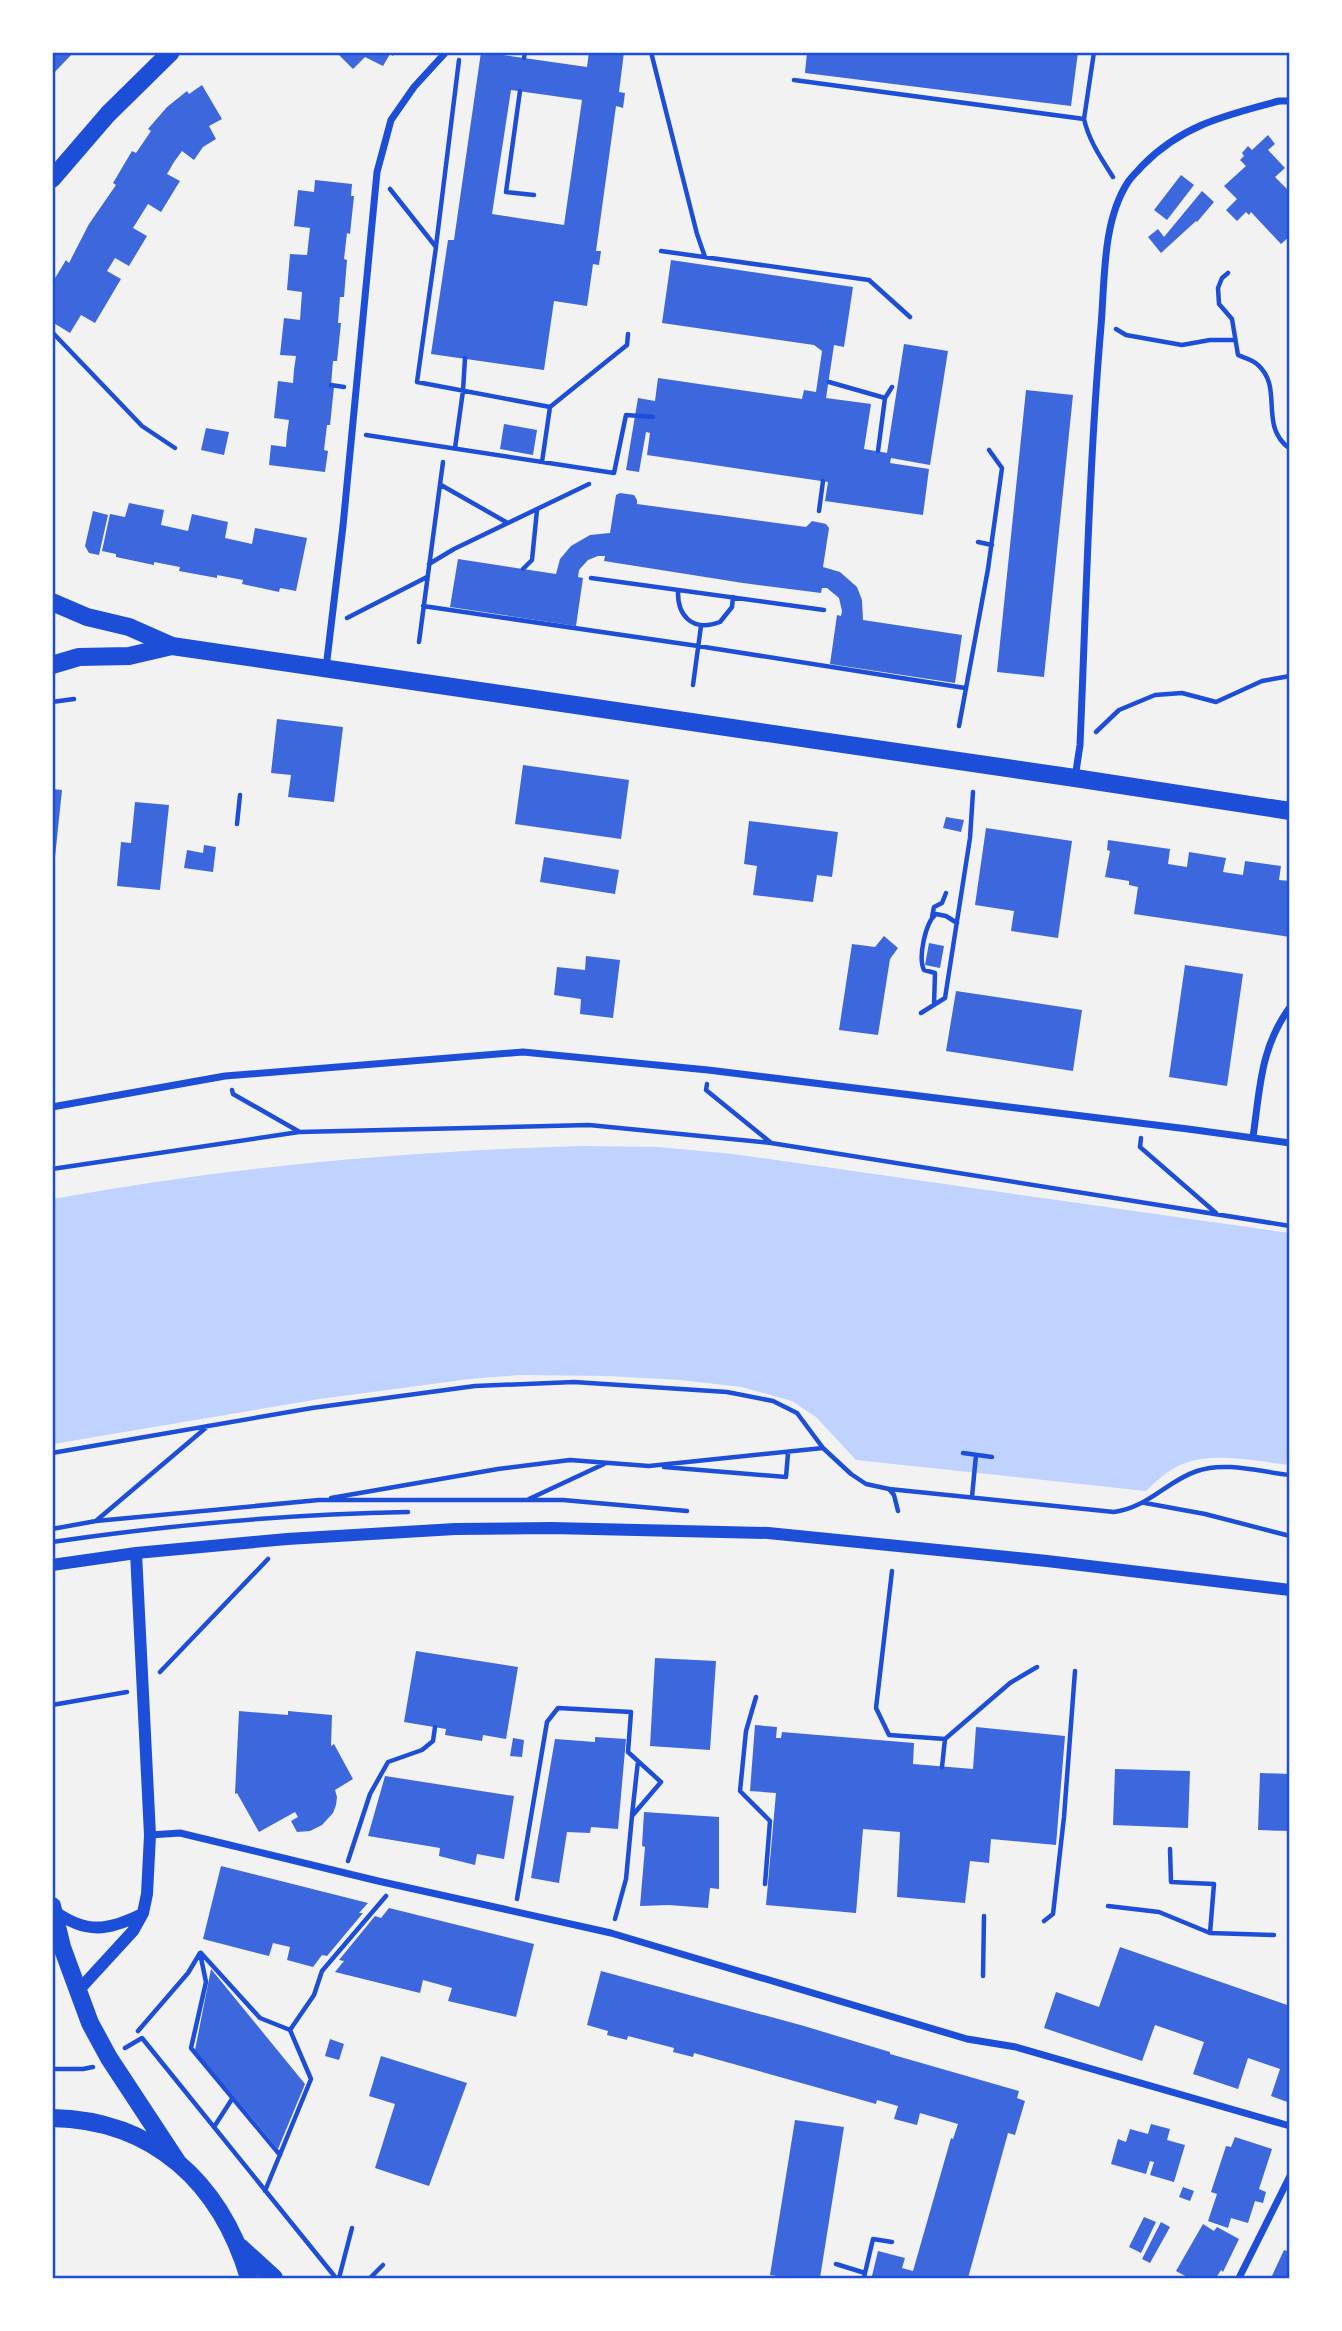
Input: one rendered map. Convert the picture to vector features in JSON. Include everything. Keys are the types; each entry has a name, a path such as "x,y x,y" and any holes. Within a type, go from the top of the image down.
{"main road":[{"path":"52,179 108,114 171,52"},
{"path":"52,602 172,646 1290,811"},
{"path":"52,665 79,657 129,656 172,646"},
{"path":"53,1908 62,1947 90,2023 109,2058 178,2163"},
{"path":"52,2118 110,2126 146,2141 178,2163 203,2187 224,2215 240,2247 249,2278"},
{"path":"240,2247 274,2278"}],"street":[{"path":"326,669 377,172 391,120 414,87 446,52"},
{"path":"1075,778 1080,745 1097,380 1109,235 1117,206 1128,180 1155,153 1181,134 1216,118 1279,101 1290,101"},
{"path":"1253,1137 1267,1048 1276,1025 1290,1007"},
{"path":"52,1107 225,1076 523,1052 708,1070 1290,1143"},
{"path":"52,1565 136,1553 288,1539 551,1528 768,1533 1047,1561 1290,1590"},
{"path":"77,1992 133,1931 143,1913 147,1894 150,1835 136,1553"},
{"path":"150,1835 180,1833 611,1933 967,2039 1016,2047 1290,2126"},
{"path":"53,1908 81,1927 105,1928 143,1913"},
{"path":"1239,2278 1290,2176"}],"path":[{"path":"460,52 417,382 550,407"},
{"path":"651,52 705,257"},
{"path":"1094,52 1084,119 1097,152 1115,179 1125,187"},
{"path":"794,80 1084,119"},
{"path":"520,91 506,192 534,195"},
{"path":"377,172 436,247"},
{"path":"661,251 869,280 910,317"},
{"path":"1228,273 1222,278 1218,288 1219,304 1231,319 1238,355 1258,365 1268,381 1273,431 1280,442 1290,449"},
{"path":"1102,319 1126,335 1182,345 1210,340 1234,340"},
{"path":"52,332 142,426 175,447"},
{"path":"542,462 550,407 627,345 628,334"},
{"path":"455,448 463,391 464,358"},
{"path":"829,382 885,398"},
{"path":"331,385 345,387"},
{"path":"878,451 885,398 892,387"},
{"path":"352,432 614,472 626,415 653,417"},
{"path":"959,726 992,545 1002,468 989,450"},
{"path":"419,642 443,463"},
{"path":"819,511 823,481"},
{"path":"429,565 454,548 589,484"},
{"path":"440,485 507,523"},
{"path":"523,569 532,560 537,509"},
{"path":"978,542 992,545"},
{"path":"331,626 427,577"},
{"path":"591,578 824,610"},
{"path":"678,590 677,602 681,613 701,626 720,622 732,607 733,597"},
{"path":"423,606 965,688"},
{"path":"694,685 701,626"},
{"path":"1080,745 1119,710 1155,695 1182,693 1216,702 1262,681 1290,676"},
{"path":"52,702 74,699"},
{"path":"921,1013 945,998 971,838 973,792"},
{"path":"237,824 240,795"},
{"path":"934,1006 935,974 924,970 920,961 934,907 942,903 946,893"},
{"path":"932,918 940,914 957,922"},
{"path":"708,1070 706,1090 771,1143"},
{"path":"225,1076 233,1094 299,1132"},
{"path":"1143,1123 1140,1147 1217,1214"},
{"path":"52,1169 299,1132 589,1125 771,1143 1290,1226"},
{"path":"52,1453 312,1408 475,1386 574,1382 727,1392 773,1401 797,1413 823,1448 851,1475 866,1484 889,1489 1114,1512 1144,1503 1197,1471 1233,1468 1290,1475"},
{"path":"96,1521 210,1424"},
{"path":"649,1466 823,1448"},
{"path":"52,1528 96,1521 319,1500 570,1460 786,1477 788,1453"},
{"path":"963,1453 992,1457"},
{"path":"972,1497 976,1455"},
{"path":"526,1500 605,1464"},
{"path":"889,1489 894,1495 898,1511"},
{"path":"319,1500 563,1500 667,1510"},
{"path":"1144,1503 1205,1514 1290,1536"},
{"path":"52,1705 143,1689 288,1539"},
{"path":"892,1571 876,1708 889,1735 944,1739 1010,1683 1037,1667"},
{"path":"1044,1922 1053,1914 1064,1817 1075,1671"},
{"path":"756,1697 746,1731 740,1791 769,1821 765,1884"},
{"path":"515,1910 547,1722 558,1708 631,1712 628,1752 662,1782 632,1816"},
{"path":"346,1872 370,1794 388,1762 422,1750 433,1741 435,1727"},
{"path":"942,1767 944,1739"},
{"path":"611,1933 626,1879 638,1761"},
{"path":"1170,1849 1171,1882 1214,1884 1210,1933"},
{"path":"290,2030 314,1995 322,1971 395,1885"},
{"path":"1108,1906 1159,1912 1210,1933 1274,1935"},
{"path":"983,1976 984,1916"},
{"path":"200,1953 260,2018 290,2030 311,2079 265,2191"},
{"path":"138,2031 188,1973 200,1953"},
{"path":"200,1953 206,1982 191,2049 280,2155"},
{"path":"142,2038 337,2278"},
{"path":"214,2127 232,2098"},
{"path":"337,2278 352,2228"},
{"path":"835,2264 864,2276 873,2239 892,2242"},
{"path":"370,2278 383,2265"}],"water":[{"path":"582,1146 658,1147 733,1154 1289,1233 1289,1465 1232,1458 1203,1459 1176,1467 1146,1491 856,1460 816,1417 792,1401 742,1387 609,1376 519,1375 469,1379 320,1399 53,1444 53,1199 184,1178 316,1162"}],"building":[{"path":"52,52 74,52 52,75"},
{"path":"336,52 395,52 393,56 390,54 383,66 365,57 353,69"},
{"path":"481,52 587,67 589,52 624,52 619,92 625,93 623,108 616,106 596,251 601,251 599,265 593,264 587,306 554,301 544,370 431,354 448,240 454,240","holes":["511,90 582,100 564,225 492,214"]},
{"path":"807,52 1078,52 1071,106 805,73"},
{"path":"202,85 222,119 209,126 216,139 203,147 194,160 182,151 167,174 180,181 161,212 148,204 133,228 147,236 129,266 115,258 107,271 121,279 95,323 81,315 70,333 52,322 52,283 66,260 69,263 89,224 116,185 113,183 132,151 136,153 151,131 148,129 167,107 187,91 189,94"},
{"path":"1268,135 1275,144 1268,150 1285,168 1275,177 1290,192 1290,236 1281,244 1251,212 1249,215 1246,212 1237,221 1226,210 1237,199 1224,186 1246,166 1240,160 1244,156 1242,153 1248,146 1252,150"},
{"path":"1181,175 1194,185 1167,220 1154,210"},
{"path":"315,180 352,184 351,196 354,196 344,259 347,260 344,297 340,297 338,323 341,323 337,361 333,361 331,385 334,387 324,450 328,451 325,472 269,465 271,445 286,447 289,420 274,418 278,381 293,383 296,356 280,355 284,318 300,320 302,292 287,290 290,254 307,255 310,228 294,226 298,190 314,192"},
{"path":"1202,191 1214,202 1197,222 1161,253 1148,237 1158,229 1164,237"},
{"path":"671,260 853,287 844,347 834,345 826,398 871,404 864,449 887,453 904,344 948,351 930,465 891,458 890,463 929,469 923,515 825,501 828,482 647,455 650,433 646,432 639,472 626,470 638,398 655,401 658,378 802,399 804,390 816,392 822,351 814,345 662,323"},
{"path":"1026,390 1073,395 1044,677 997,672"},
{"path":"504,424 537,430 533,455 500,449"},
{"path":"206,428 229,432 224,455 201,450"},
{"path":"616,495 634,495 637,504 806,527 812,521 826,524 829,528 823,567 840,572 857,587 862,600 863,620 962,635 955,683 830,664 837,615 841,616 842,611 839,598 827,588 822,588 821,593 743,583 604,561 605,556 598,556 588,560 579,570 578,577 583,578 576,626 450,607 458,559 556,574 560,559 571,546 590,535 610,533"},
{"path":"129,503 164,510 161,525 188,531 192,514 228,522 225,538 252,544 255,528 307,538 296,591 280,588 279,592 242,584 243,580 179,571 180,567 154,562 154,565 116,557 116,554 102,551 110,514 125,517"},
{"path":"93,511 108,515 99,555 89,553 85,546"},
{"path":"277,719 343,727 334,802 288,797 291,775 271,773"},
{"path":"523,765 629,780 621,839 515,824"},
{"path":"52,789 62,790 55,857 52,857"},
{"path":"135,802 169,805 160,890 117,886 121,842 131,843"},
{"path":"946,817 964,820 961,832 943,828"},
{"path":"749,821 838,832 832,877 817,875 813,902 753,895 757,866 744,864"},
{"path":"986,828 1072,841 1058,938 1011,931 1014,911 975,905"},
{"path":"1108,840 1170,849 1168,864 1187,867 1189,852 1226,858 1223,872 1243,875 1245,861 1281,866 1279,880 1290,881 1290,937 1134,914 1138,887 1129,885 1129,881 1105,877 1110,851 1107,850"},
{"path":"204,845 216,847 213,872 184,868 187,850 203,853"},
{"path":"544,857 619,870 615,894 540,882"},
{"path":"884,936 898,948 890,959 878,1035 839,1030 852,944 875,947"},
{"path":"929,943 944,946 940,968 925,965"},
{"path":"586,956 620,960 613,1018 580,1014 581,999 554,995 557,967 585,970"},
{"path":"1185,965 1243,974 1227,1086 1169,1077"},
{"path":"956,991 1082,1010 1073,1071 946,1051"},
{"path":"416,1651 518,1667 506,1739 483,1735 482,1741 445,1735 446,1729 404,1722"},
{"path":"655,1658 716,1661 710,1750 650,1746"},
{"path":"239,1711 288,1715 288,1711 332,1715 331,1746 334,1744 353,1779 335,1790 336,1805 333,1813 322,1825 310,1831 297,1832 291,1821 298,1817 295,1812 259,1832 237,1793 235,1794"},
{"path":"755,1725 777,1727 776,1738 781,1738 782,1732 914,1743 913,1764 973,1769 976,1727 1065,1736 1056,1845 991,1839 989,1863 970,1861 965,1903 897,1897 900,1832 863,1829 856,1913 766,1905 776,1793 750,1791"},
{"path":"595,1737 626,1739 618,1829 591,1827 590,1833 567,1832 559,1883 531,1878 555,1739 595,1742"},
{"path":"513,1738 524,1740 522,1757 510,1756"},
{"path":"1115,1769 1190,1771 1188,1828 1113,1825"},
{"path":"1260,1773 1290,1774 1290,1831 1258,1830"},
{"path":"385,1776 514,1796 504,1859 477,1854 475,1865 439,1856 440,1848 368,1836"},
{"path":"644,1812 719,1817 719,1889 710,1888 708,1908 640,1906 645,1847 642,1846"},
{"path":"221,1866 368,1903 359,1913 363,1913 327,1956 322,1955 313,1967 287,1960 290,1947 273,1943 269,1956 203,1939"},
{"path":"389,1908 534,1944 516,2017 448,2001 452,1988 423,1980 420,1993 335,1972 344,1961 339,1960 375,1916 381,1918"},
{"path":"1120,1947 1290,2006 1290,2103 1271,2096 1280,2069 1248,2058 1238,2089 1193,2074 1204,2042 1155,2025 1142,2061 1044,2028 1056,1992 1099,2007"},
{"path":"211,1969 305,2084 278,2149 195,2050"},
{"path":"601,1971 804,2026 1019,2091 1017,2098 1025,2101 1015,2135 1008,2133 968,2278 872,2276 878,2251 905,2258 902,2268 913,2271 951,2138 953,2139 958,2124 920,2113 917,2125 894,2119 898,2106 877,2100 876,2104 694,2053 693,2057 673,2052 674,2048 628,2036 627,2040 607,2035 608,2031 587,2025"},
{"path":"330,2039 344,2044 339,2060 325,2056"},
{"path":"381,2056 467,2083 429,2186 375,2168 395,2104 369,2096"},
{"path":"795,2120 844,2127 820,2278 770,2275"},
{"path":"1151,2124 1170,2129 1167,2140 1185,2145 1174,2182 1150,2175 1154,2162 1150,2161 1146,2174 1111,2164 1118,2139 1126,2142 1130,2129 1148,2134"},
{"path":"1235,2137 1272,2149 1259,2189 1266,2192 1263,2203 1255,2201 1248,2223 1231,2218 1228,2228 1208,2221 1217,2194 1211,2192 1226,2146 1231,2147"},
{"path":"1183,2187 1194,2191 1190,2201 1179,2197"},
{"path":"1144,2217 1156,2222 1141,2253 1129,2247"},
{"path":"1161,2222 1170,2227 1150,2263 1142,2259"},
{"path":"1203,2224 1214,2231 1217,2227 1239,2239 1223,2272 1221,2270 1216,2278 1189,2278 1176,2271"},
{"path":"1284,2250 1290,2252 1290,2278 1271,2278"}]}
